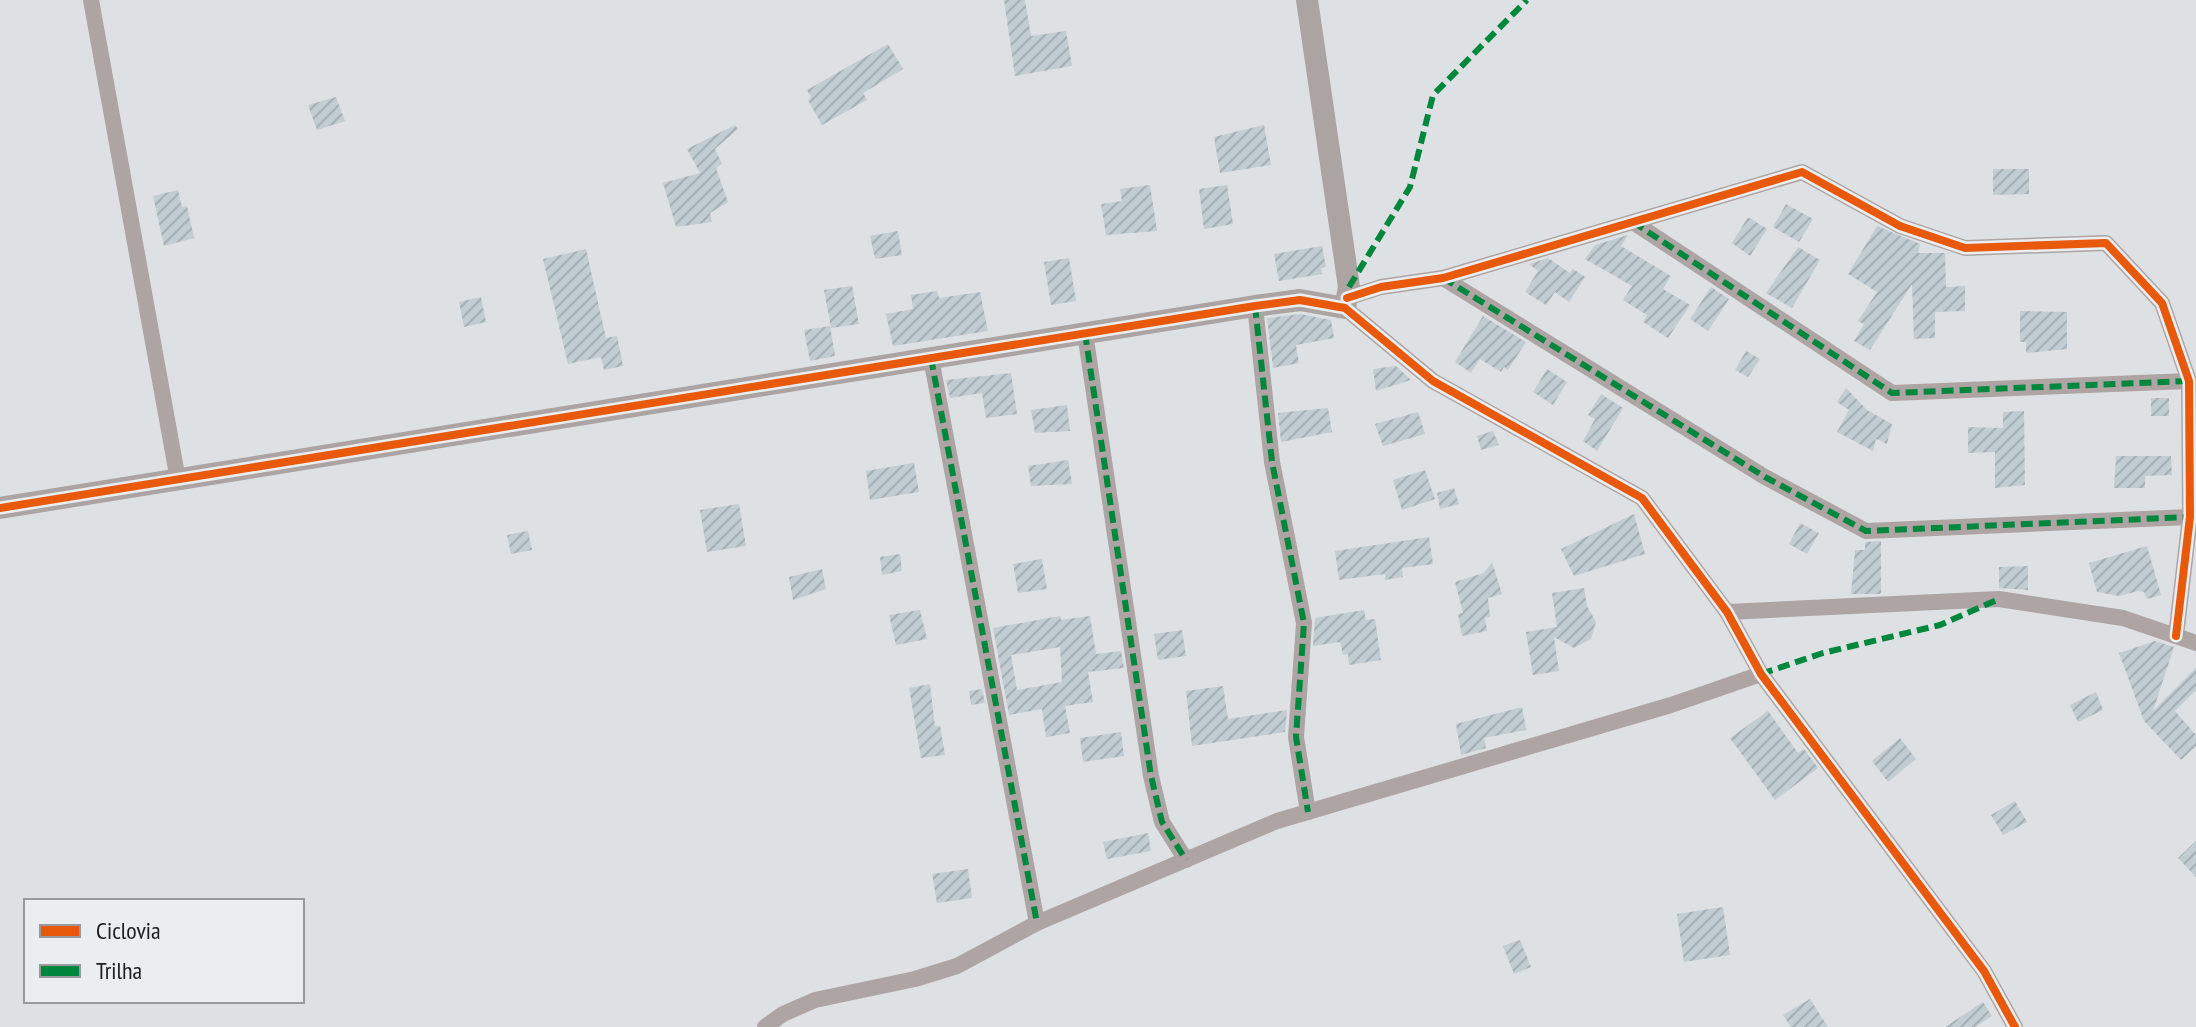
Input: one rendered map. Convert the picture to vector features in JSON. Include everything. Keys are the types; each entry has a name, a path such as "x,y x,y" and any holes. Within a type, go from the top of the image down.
{"street":[{"path":"91,0 178,480"},
{"path":"1307,0 1349,287 1346,303"},
{"path":"0,508 1255,306 1300,300 1346,303 1381,287 1443,278 1802,172 1900,226 1965,248 2106,243 2162,303 2189,381 2193,435 2189,582 2176,636"},
{"path":"1633,222 1892,393 2189,381"},
{"path":"1443,278 1765,477 1866,531 2190,517"},
{"path":"1346,303 1433,381 1642,498 1727,612 1761,674 1984,971 2015,1027"},
{"path":"1255,306 1272,462 1304,623 1296,737 1308,812"},
{"path":"1085,333 1151,776 1162,822 1186,860"},
{"path":"2176,343 2196,350"},
{"path":"931,358 1037,923"},
{"path":"1727,612 1999,599 2123,618 2196,643"},
{"path":"765,1027 783,1014 815,1000 915,979 957,966 1037,923 1308,812 1671,705 1761,674"}],"building":[{"path":"1004,0 1025,0 1031,36 1066,31 1072,66 1015,76"},
{"path":"888,44 903,69 863,93 867,100 822,125 808,100 811,97 807,90"},
{"path":"336,97 345,121 317,130 308,105"},
{"path":"735,125 738,129 715,149 722,164 716,168 728,202 710,213 712,222 676,227 663,183 700,173 687,149"},
{"path":"1264,125 1271,165 1220,173 1214,137"},
{"path":"1993,169 2029,169 2029,194 1993,195"},
{"path":"1150,185 1157,231 1106,235 1101,204 1122,201 1120,189"},
{"path":"1227,185 1233,224 1204,229 1199,189"},
{"path":"178,190 182,207 187,206 194,238 164,246 153,196"},
{"path":"1786,204 1813,219 1799,242 1773,227"},
{"path":"1748,217 1767,229 1750,256 1732,243"},
{"path":"1877,226 1920,244 1918,253 1945,253 1946,287 1965,286 1965,311 1935,312 1935,338 1914,339 1912,284 1870,350 1854,341 1864,324 1858,321 1877,292 1848,274"},
{"path":"898,231 902,255 875,259 870,236"},
{"path":"1628,235 1621,246 1671,276 1663,289 1690,305 1668,338 1643,322 1647,315 1623,300 1632,286 1585,259 1595,245"},
{"path":"1322,246 1326,267 1321,268 1322,274 1279,281 1274,254"},
{"path":"1798,247 1820,260 1792,308 1766,293"},
{"path":"586,249 606,338 617,336 623,366 604,370 601,357 568,364 543,259"},
{"path":"1069,258 1076,301 1051,305 1044,262"},
{"path":"1548,258 1570,273 1573,269 1585,277 1569,302 1555,292 1546,305 1525,292 1538,271 1529,264"},
{"path":"852,286 859,324 831,328 824,290"},
{"path":"1711,287 1729,299 1708,331 1690,319"},
{"path":"937,291 939,298 980,292 988,331 893,346 886,314 913,309 911,295"},
{"path":"481,297 486,322 464,327 459,302"},
{"path":"2020,311 2067,312 2067,349 2026,353 2026,342 2020,342"},
{"path":"1300,314 1331,320 1334,338 1296,345 1299,363 1273,368 1267,318"},
{"path":"1483,316 1526,342 1508,370 1504,367 1501,372 1480,359 1471,373 1455,362"},
{"path":"830,326 835,356 810,361 804,330"},
{"path":"1746,351 1760,359 1748,377 1735,370"},
{"path":"1396,366 1411,380 1376,391 1373,369"},
{"path":"1547,369 1567,382 1553,405 1533,392"},
{"path":"1011,373 1017,414 986,418 982,393 950,398 946,380"},
{"path":"1846,388 1867,410 1892,424 1887,444 1876,439 1873,451 1837,432 1849,410 1837,402"},
{"path":"1601,394 1623,408 1597,451 1583,441 1595,419 1588,415"},
{"path":"2151,398 2169,398 2169,416 2151,416"},
{"path":"1067,405 1070,431 1035,433 1031,410"},
{"path":"1328,408 1332,432 1281,442 1278,413"},
{"path":"2024,411 2025,485 1995,488 1995,452 1968,453 1968,427 2003,428 2003,412"},
{"path":"1418,412 1425,434 1383,446 1375,424"},
{"path":"1493,431 1499,445 1481,450 1477,436"},
{"path":"2116,456 2171,456 2172,475 2145,476 2145,488 2114,488"},
{"path":"1068,460 1072,484 1031,486 1028,466"},
{"path":"914,463 919,492 870,500 866,471"},
{"path":"1425,470 1435,499 1402,510 1393,480"},
{"path":"1454,488 1459,504 1440,509 1437,493"},
{"path":"739,504 746,546 707,552 700,510"},
{"path":"1634,514 1645,554 1574,576 1561,549"},
{"path":"1800,523 1819,533 1807,554 1789,544"},
{"path":"528,531 532,550 511,554 507,535"},
{"path":"1429,537 1433,564 1402,568 1403,577 1385,580 1385,574 1339,580 1335,551"},
{"path":"1881,541 1881,594 1851,594 1855,550 1865,550 1865,542"},
{"path":"2147,546 2161,595 2147,599 2144,592 2138,591 2119,596 2097,592 2089,563"},
{"path":"900,554 902,571 882,575 880,557"},
{"path":"1042,559 1047,589 1018,593 1013,564"},
{"path":"1492,562 1502,594 1488,598 1490,617 1485,618 1487,631 1462,636 1458,614 1463,613 1455,582 1484,573"},
{"path":"2028,566 2028,590 1999,588 1999,567"},
{"path":"822,569 826,589 793,600 789,577"},
{"path":"1584,588 1587,606 1596,622 1591,639 1574,648 1554,637 1559,671 1533,675 1526,632 1557,627 1552,593"},
{"path":"920,610 927,639 896,645 889,615"},
{"path":"1364,610 1366,620 1375,619 1381,660 1349,665 1348,654 1343,655 1340,642 1313,646 1315,618"},
{"path":"1060,616 1061,620 1090,616 1096,654 1121,651 1124,668 1088,672 1093,702 1065,706 1070,733 1046,737 1042,709 1009,715 993,628","holes":["1060,647 1062,682 1017,690 1011,655"]},
{"path":"1182,630 1186,656 1158,660 1154,634"},
{"path":"2155,641 2174,647 2153,711 2196,668 2196,690 2175,711 2196,735 2196,746 2181,760 2144,721 2119,653"},
{"path":"930,684 935,726 940,726 945,755 921,758 909,688"},
{"path":"1223,686 1228,719 1287,710 1285,732 1192,746 1186,691"},
{"path":"982,689 985,703 971,705 969,691"},
{"path":"2096,692 2103,710 2078,722 2070,705"},
{"path":"1522,707 1526,730 1484,738 1486,748 1461,755 1456,724"},
{"path":"1768,711 1798,753 1804,749 1818,768 1775,800 1730,738"},
{"path":"1121,732 1124,756 1083,762 1080,738"},
{"path":"1900,738 1916,759 1888,782 1872,761"},
{"path":"2015,801 2027,822 2003,835 1991,815"},
{"path":"1148,833 1151,851 1107,859 1103,842"},
{"path":"2196,841 2196,877 2178,858"},
{"path":"968,869 972,898 937,903 932,874"},
{"path":"1723,907 1730,955 1684,962 1677,914"},
{"path":"1520,940 1531,967 1514,974 1503,946"},
{"path":"1810,999 1828,1027 1791,1027 1783,1015"},
{"path":"1983,1002 1992,1016 1975,1027 1945,1027"}],"marked path":[{"path":"1349,287 1410,187 1433,95 1527,0"},
{"path":"1633,222 1892,393 2189,381"},
{"path":"1443,278 1765,477 1866,531 2190,517"},
{"path":"1255,306 1272,462 1304,623 1296,737 1308,812"},
{"path":"1085,333 1151,776 1162,822 1186,860"},
{"path":"931,358 1037,923"},
{"path":"1761,674 1823,653 1940,625 1999,599"}],"cycle path":[{"path":"1347,298 1381,287 1443,278 1802,172 1900,226 1965,248 2106,243 2162,303 2189,381 2190,517 2176,636"},
{"path":"0,508 1255,306 1300,300 1345,308 1433,381 1642,498 1727,612 1761,674 1984,971 2015,1027"}]}
